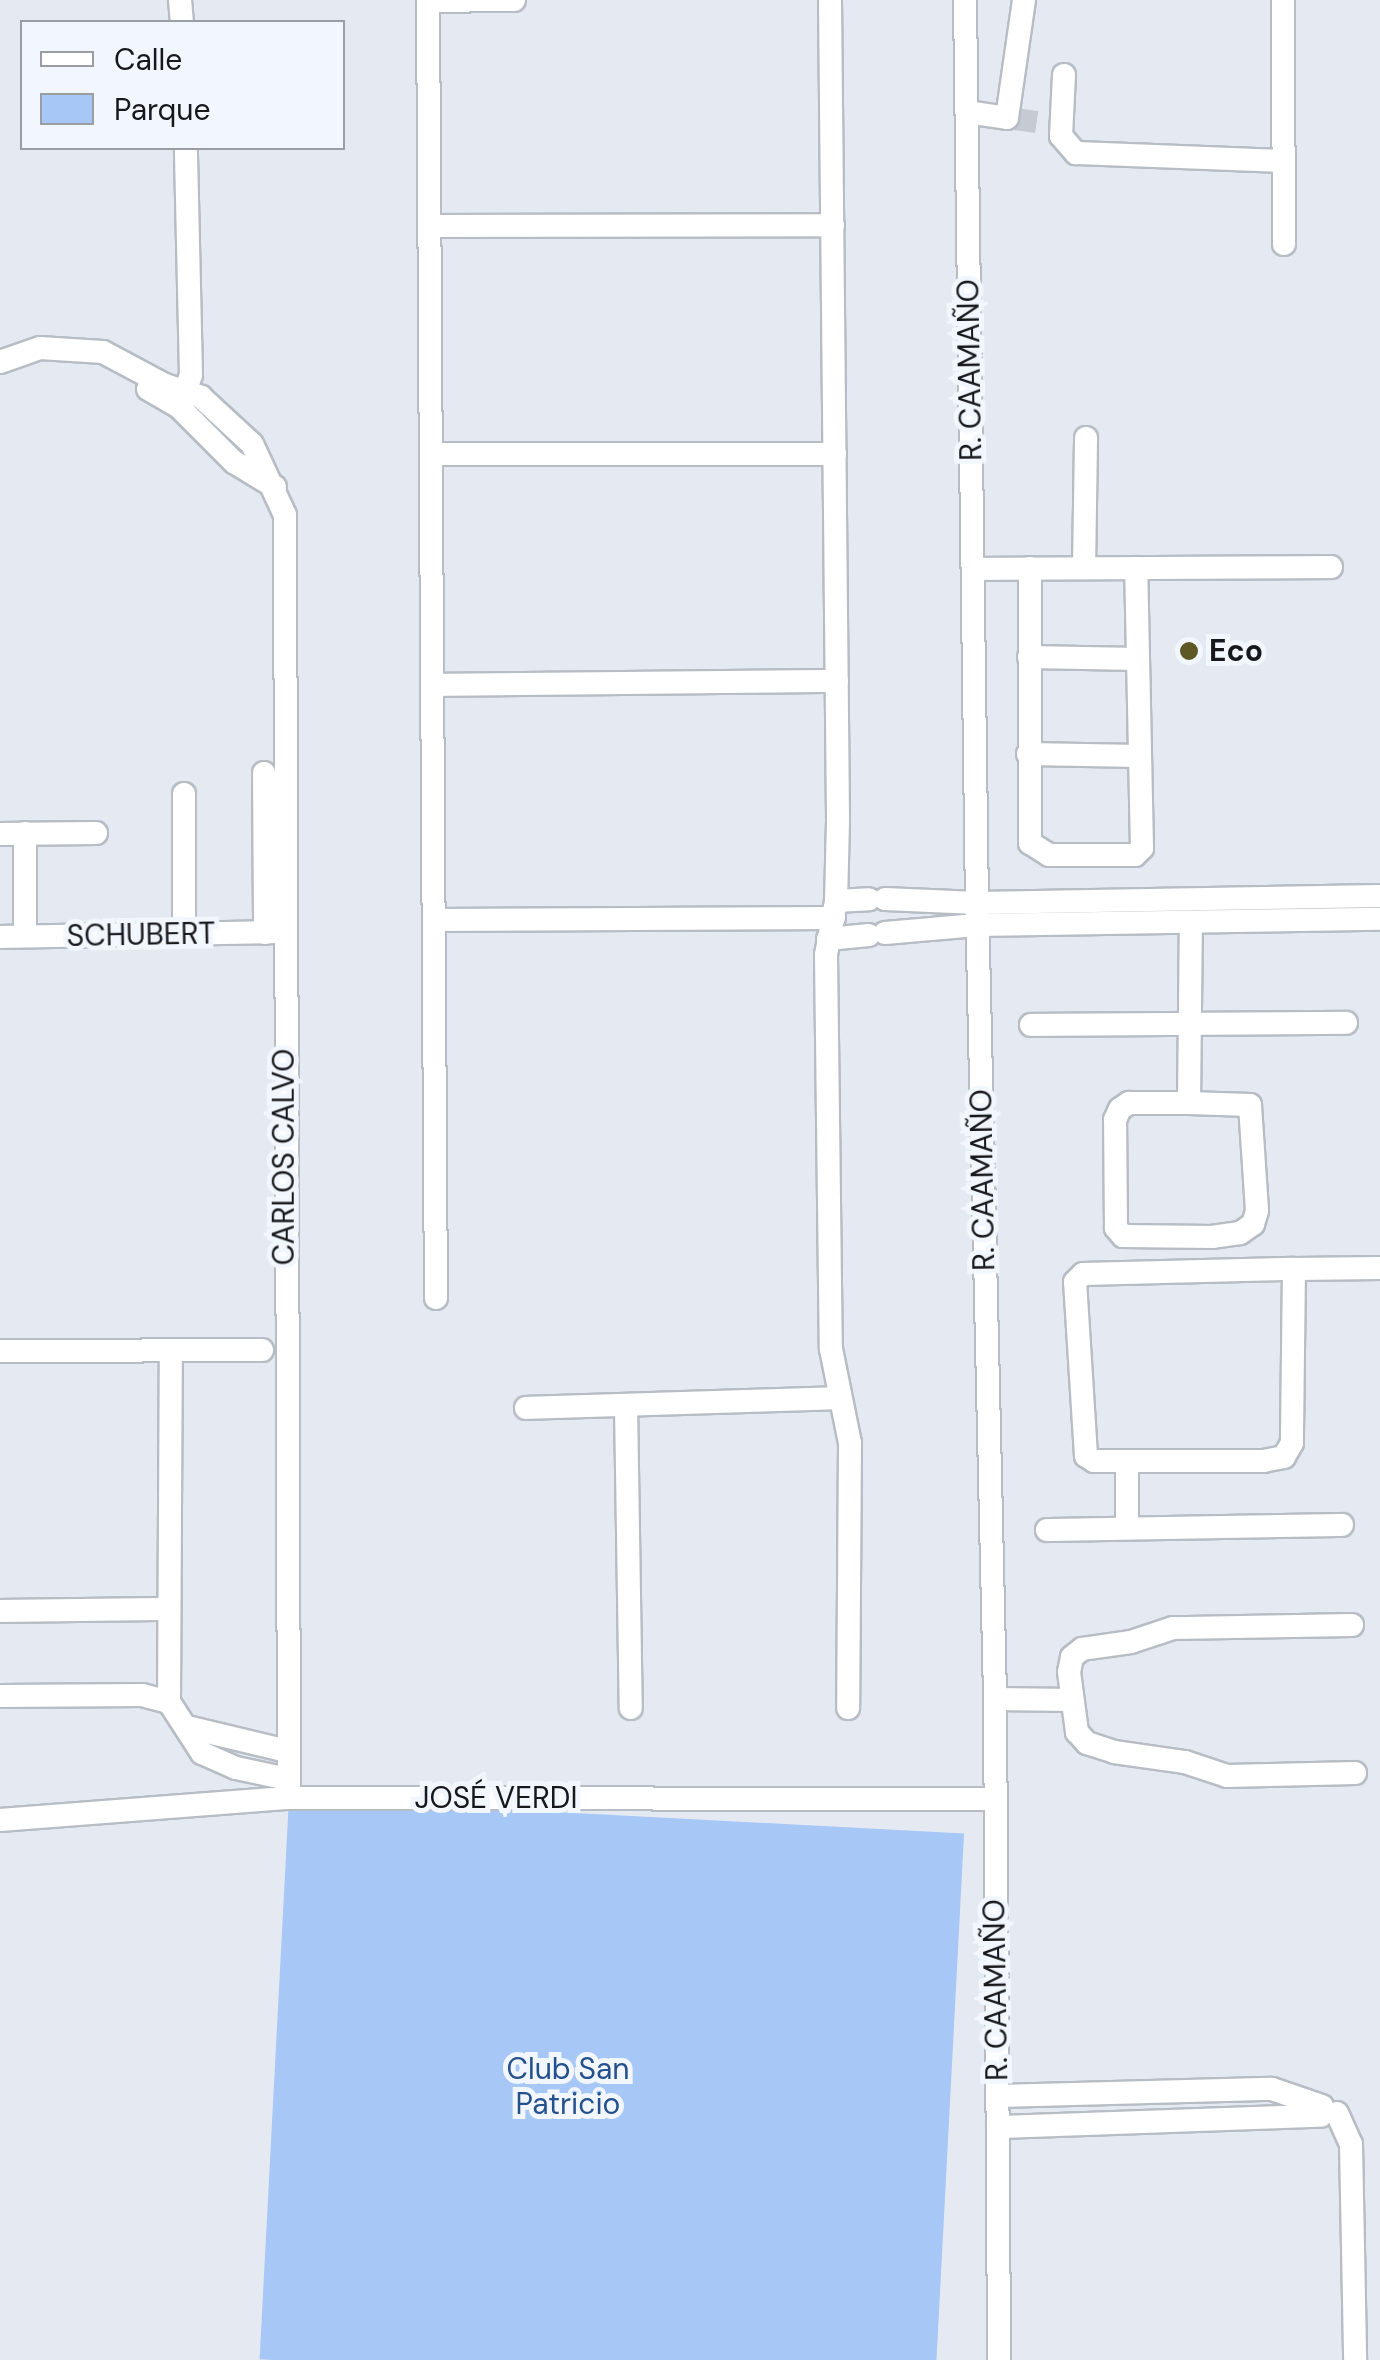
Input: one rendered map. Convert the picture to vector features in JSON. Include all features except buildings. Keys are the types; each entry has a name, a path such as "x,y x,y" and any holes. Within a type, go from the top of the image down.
{"street":[{"path":"436,1298 428,1 514,0"},
{"path":"830,0 837,681 831,1350 850,1443 848,1708"},
{"name":"R. CAAMAÑO","path":"966,0 977,914 995,1699 999,2360"},
{"path":"1024,0 1030,120"},
{"path":"1283,0 1284,244"},
{"path":"1030,120 1064,75"},
{"path":"967,112 1030,120 1062,136 1076,153 1284,161"},
{"path":"184,399 186,150"},
{"path":"430,226 833,225"},
{"name":"CARLOS CALVO","path":"0,365 26,350 82,349 120,358 184,399 222,414 252,444 275,487 284,515 274,932 288,1788"},
{"path":"1084,568 1086,438"},
{"path":"432,454 835,454"},
{"path":"973,569 1331,567"},
{"path":"1030,568 1028,832 1030,843 1049,855 1140,853 1136,568"},
{"path":"1029,657 1138,659"},
{"path":"434,685 837,681"},
{"path":"1028,754 1140,756"},
{"path":"264,773 274,932"},
{"path":"184,794 184,934"},
{"path":"25,833 25,936"},
{"path":"0,834 96,833"},
{"path":"434,920 833,919 877,934 977,914 1380,896"},
{"path":"833,919 877,899 977,914 1191,922 1380,919"},
{"path":"1189,1103 1191,922"},
{"name":"SCHUBERT","path":"0,937 274,932"},
{"path":"1031,1025 1346,1022"},
{"path":"1128,1103 1189,1103 1250,1105 1257,1211 1253,1224 1240,1233 1213,1237 1123,1236 1116,1228 1115,1120 1120,1109 1128,1103"},
{"path":"1294,1269 1289,1451 1264,1462 1094,1461 1083,1449 1075,1282 1083,1274 1294,1269 1380,1268"},
{"path":"0,1351 262,1350"},
{"path":"168,1702 172,1352"},
{"path":"526,1408 840,1398"},
{"path":"626,1405 630,1708"},
{"path":"1126,1461 1127,1528"},
{"path":"1047,1530 1342,1525"},
{"path":"0,1610 170,1609"},
{"path":"1352,1625 1200,1624 1082,1650 1072,1657 1071,1700 1077,1732 1087,1743 1114,1752 1186,1762 1226,1776 1355,1773"},
{"path":"0,1696 142,1695 168,1702 202,1753 288,1788"},
{"path":"995,1699 1071,1700"},
{"path":"187,1727 288,1751"},
{"name":"JOSÉ VERDI","path":"0,1820 288,1788 993,1798"},
{"path":"998,2096 1272,2089 1332,2117 1351,2144 1355,2360"},
{"path":"998,2127 1332,2117"}],"green space":[{"name":"Club San Patricio","path":"289,1798 964,1833 936,2360 260,2359"}],"tunnel":[{"path":"1015,119 1037,122"}],"place":[{"name":"Eco","path":"1189,651"}]}
